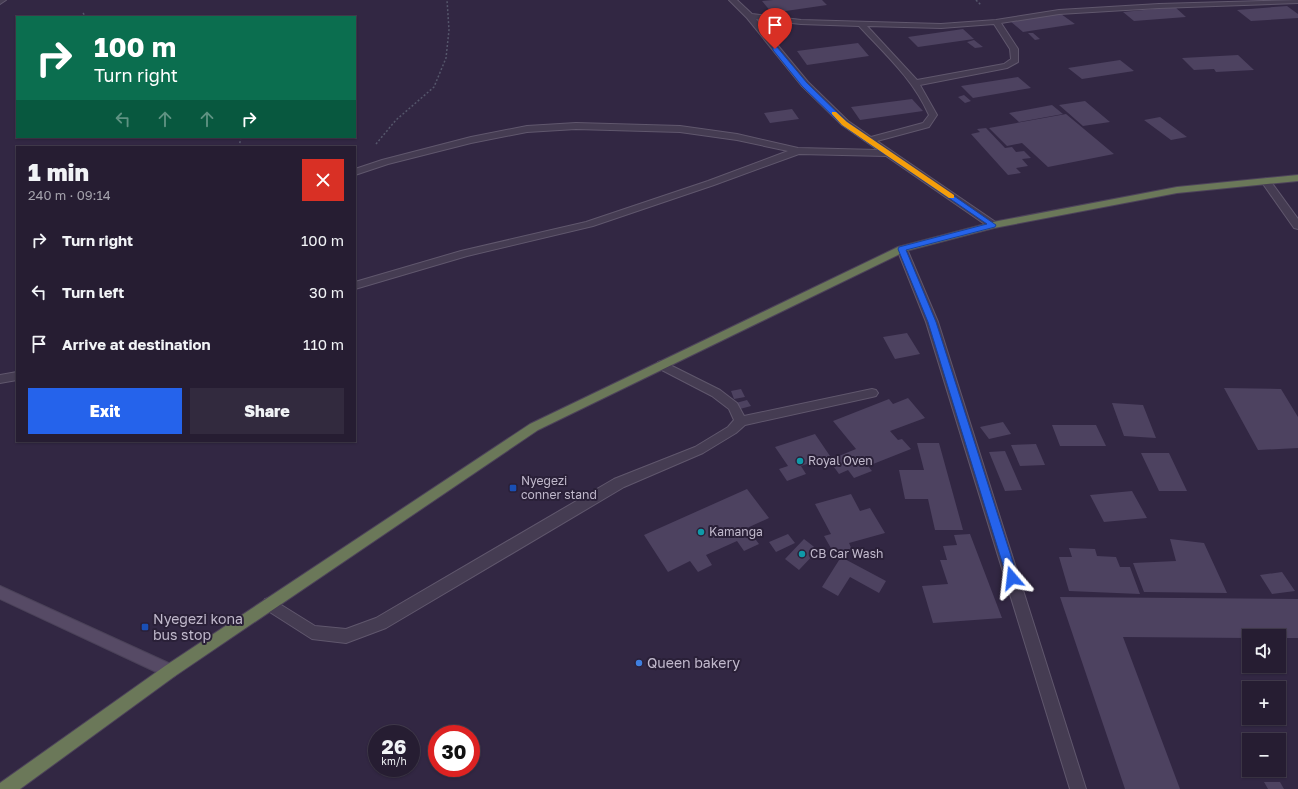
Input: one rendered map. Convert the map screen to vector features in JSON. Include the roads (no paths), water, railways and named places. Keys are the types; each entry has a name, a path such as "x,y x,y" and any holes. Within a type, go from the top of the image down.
{"highway":[{"path":"6,789 170,671 534,428 902,249 993,225 1178,190 1298,178"}],"main road":[{"path":"0,592 170,671"}],"street":[{"path":"733,0 750,16 805,84 845,123 993,225"},
{"path":"750,16 801,22 941,26 996,22 1059,12 1159,6 1298,1"},
{"path":"915,83 1007,66 1015,60 1014,49 996,22"},
{"path":"861,24 915,83 933,115 926,125 869,140"},
{"path":"356,172 385,162 471,140 527,129 576,126 680,129 737,137 798,151 888,153"},
{"path":"356,286 465,253 589,224 711,183 798,151"},
{"path":"1266,181 1298,226"},
{"path":"902,249 932,322 1078,789"},
{"path":"662,365 716,393 733,406 741,421"},
{"path":"0,379 16,376"},
{"path":"270,604 312,632 346,636 381,623 619,483 699,450 732,430 741,421 872,393"}],"place":[{"name":"Royal Oven","path":"800,461"},
{"name":"Nyegezi conner stand","path":"513,488"},
{"name":"Kamanga","path":"701,532"},
{"name":"CB Car Wash","path":"802,554"},
{"name":"Nyegezi kona bus stop","path":"145,627"},
{"name":"Queen bakery","path":"639,663"}]}
